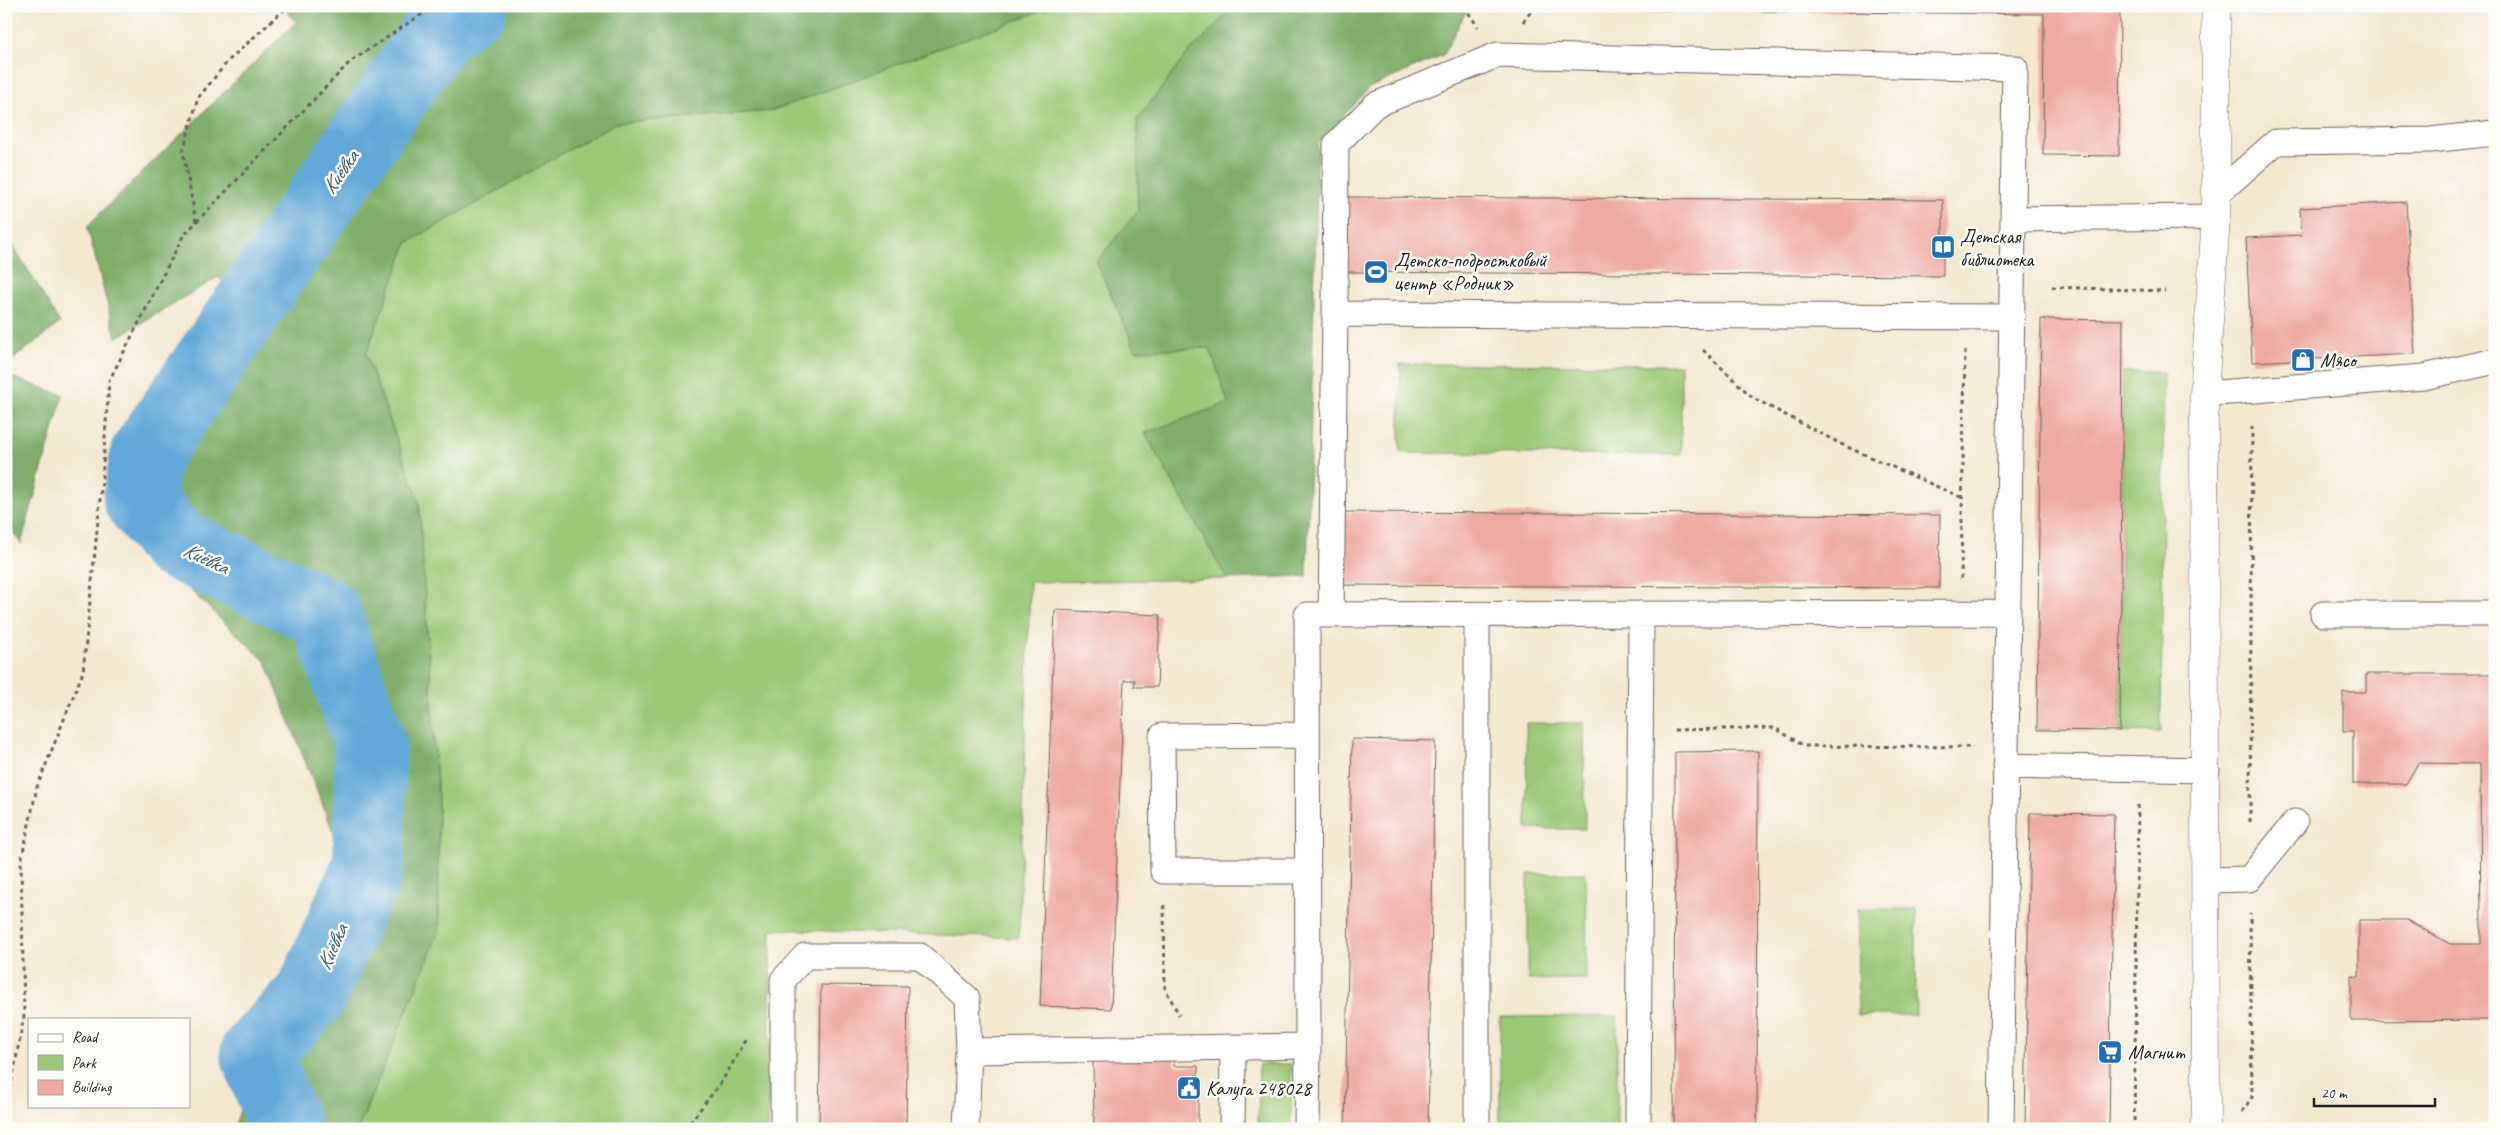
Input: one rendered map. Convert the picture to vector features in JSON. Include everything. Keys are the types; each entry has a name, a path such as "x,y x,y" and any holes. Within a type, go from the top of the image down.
{"street":[{"path":"2206,1129 2207,770 2204,394 2216,206 2216,6"}],"lane":[{"path":"1331,615 1336,144 1375,105 1497,55 2015,68 2001,1129"},
{"path":"2013,219 2216,206 2276,142 2430,140 2495,133"},
{"path":"1335,314 2012,317"},
{"path":"2204,394 2424,377 2495,361"},
{"path":"1307,1129 1307,615 2008,613"},
{"path":"1638,1129 1641,614"},
{"path":"2324,614 2495,614"},
{"path":"1477,615 1477,1129"},
{"path":"1307,735 1162,736 1163,872 1308,871"},
{"path":"2006,757 2138,769 2207,770"},
{"path":"2207,880 2249,879 2295,822"},
{"path":"783,1129 782,980 805,956 920,956 967,998 969,1051 966,1129"},
{"path":"969,1051 1308,1046"},
{"path":"1232,1129 1233,1048"}],"path":[{"path":"196,222 183,151 198,98 228,61 288,6"},
{"path":"6,1113 24,1016 21,862 37,787 83,672 102,480 109,381 182,236 350,62 434,6"},
{"path":"2052,286 2165,291"},
{"path":"1668,316 1753,398 1846,446 1963,498"},
{"path":"1961,614 1966,317"},
{"path":"2241,1113 2252,1097 2249,879 2253,390"},
{"path":"1641,730 1775,728 1804,746 2006,757"},
{"path":"2134,1129 2138,769"},
{"path":"1163,872 1165,988 1196,1048"},
{"path":"685,1129 722,1081 752,1030"}],"green space":[{"path":"282,6 1054,6 771,111 615,123 407,243 366,354 419,501 438,800 439,932 358,1129 233,1129 340,849 266,662 126,529 249,304 218,277 116,338 87,226 296,22"},
{"path":"1054,6 1235,6 1187,54 1137,120 1138,211 1096,262 1136,350 1210,348 1228,403 1145,433 1227,579 1030,582 1019,938 771,929 768,1129 358,1129 439,932 438,800 419,501 366,354 407,243 615,123 771,111"},
{"path":"1235,6 1469,6 1443,55 1369,88 1318,144 1307,576 1227,579 1145,433 1228,403 1210,348 1136,350 1096,262 1138,211 1137,120 1187,54"},
{"path":"6,233 60,323 6,365"},
{"path":"1400,364 1681,365 1681,455 1400,453"},
{"path":"2123,372 2164,372 2161,732 2120,731"},
{"path":"6,375 63,395 21,544 6,522"},
{"path":"1526,723 1584,723 1585,829 1527,829"},
{"path":"1586,873 1587,979 1528,980 1528,874"},
{"path":"1857,909 1916,909 1916,1015 1858,1015"},
{"path":"1617,1016 1617,1129 1500,1129 1500,1017"},
{"path":"1259,1064 1291,1064 1291,1129 1258,1129"}],"building":[{"path":"1604,6 2120,6 2119,156 2043,155 2044,14 1604,10"},
{"path":"1345,197 1943,200 1943,276 1345,272"},
{"path":"2406,202 2415,354 2252,362 2246,238 2302,235 2300,208"},
{"path":"2041,319 2123,320 2120,731 2037,730"},
{"path":"1342,512 1940,515 1939,588 1342,585"},
{"path":"1055,610 1160,615 1157,687 1134,687 1135,680 1124,680 1111,1009 1040,1006"},
{"path":"2366,674 2495,674 2495,1020 2351,1021 2351,976 2359,977 2359,920 2407,920 2450,944 2481,944 2480,764 2418,763 2406,784 2353,784 2353,731 2343,731 2343,692 2366,692"},
{"path":"1352,739 1435,741 1428,1129 1345,1129"},
{"path":"1758,751 1757,1129 1674,1129 1675,752"},
{"path":"2030,813 2114,814 2109,1129 2025,1129"},
{"path":"821,985 908,986 906,1129 819,1129"},
{"path":"1174,1057 1174,1066 1198,1066 1198,1129 1094,1129 1093,1058"}],"waterway":[{"name":"Киёвка","path":"286,1129 256,1053 311,995 369,864 370,744 325,613 174,543 139,499 146,454 439,29 472,6"}],"place":[{"name":"Детская библиотека","path":"1943,247"},
{"name":"Детско-подростковый центр «Родник»","path":"1376,272"},
{"name":"Мясо","path":"2303,360"},
{"name":"Магнит","path":"2110,1052"},
{"name":"Калуга 248028","path":"1189,1088"}]}
